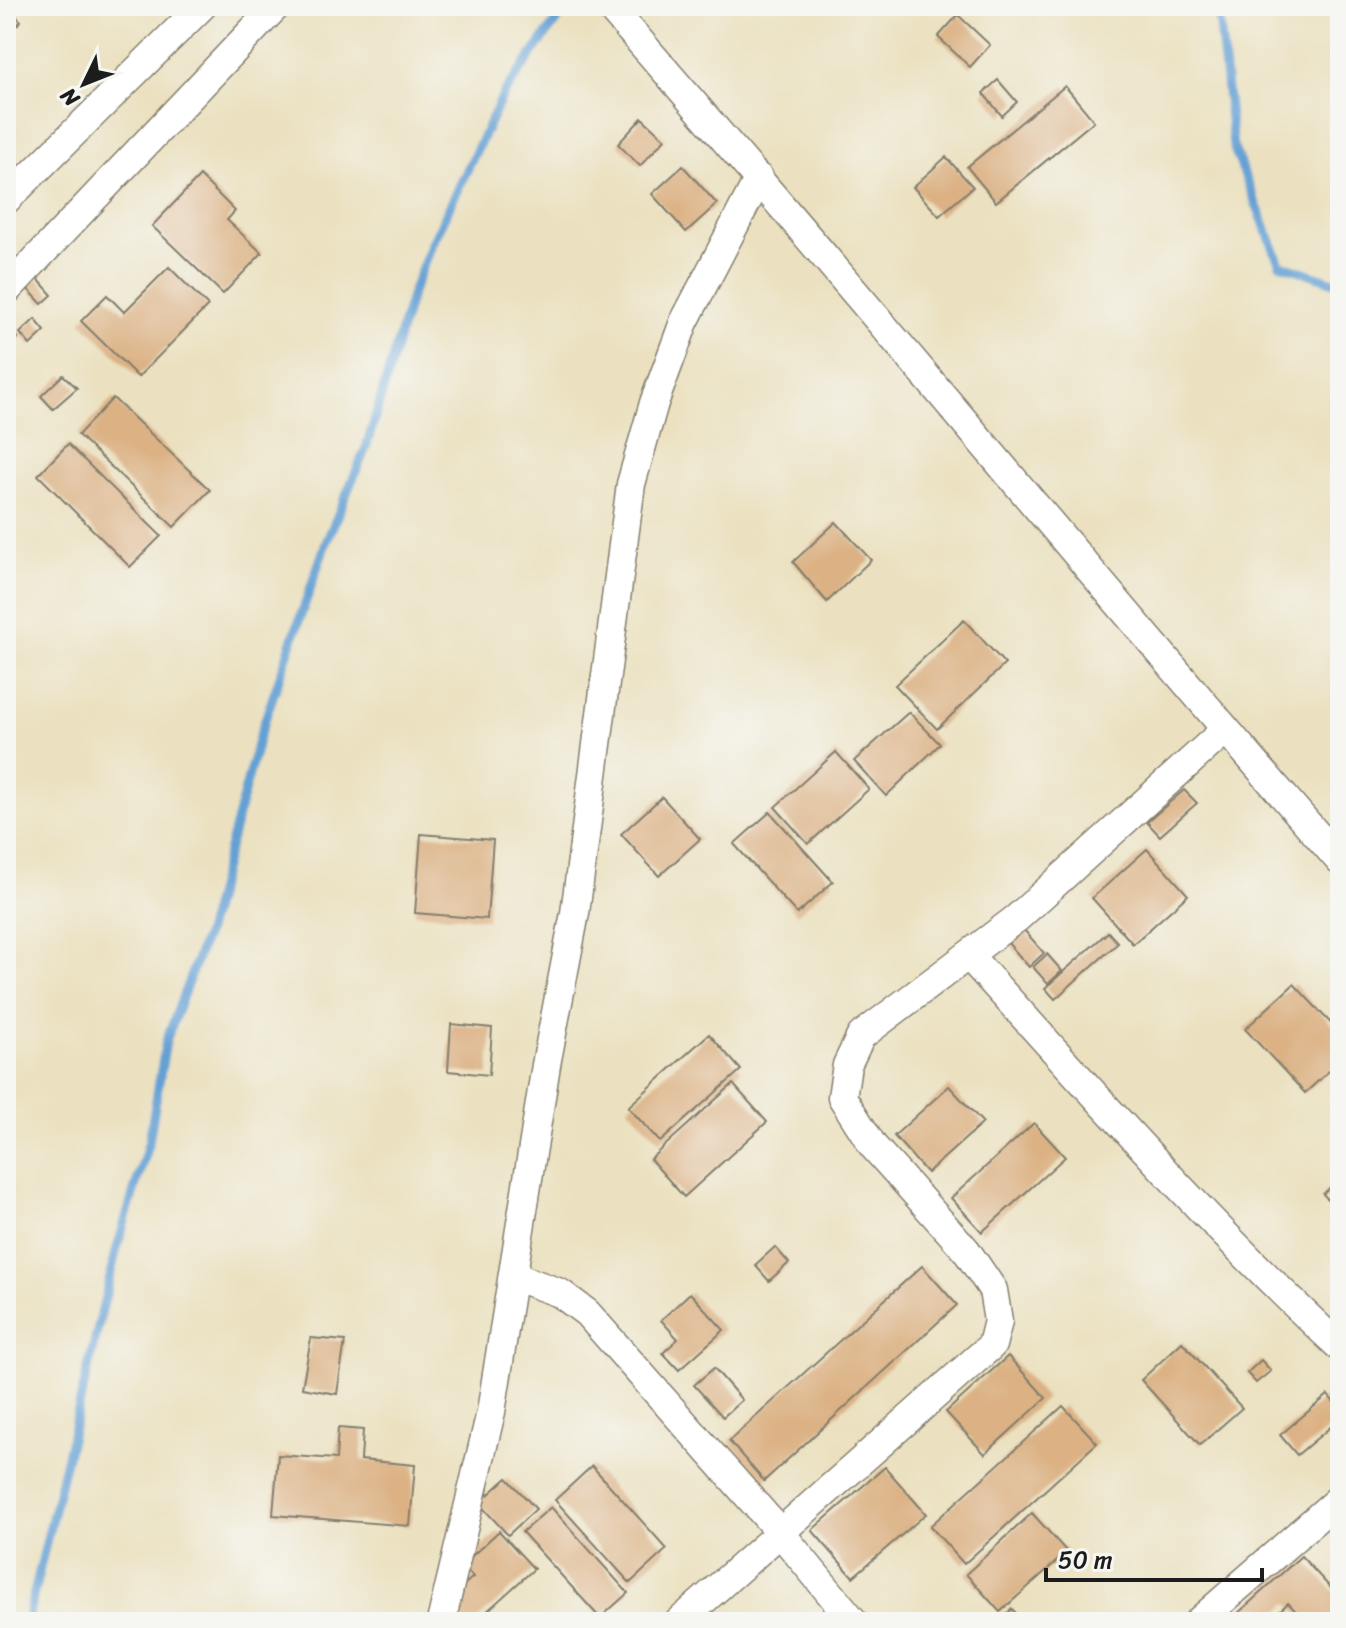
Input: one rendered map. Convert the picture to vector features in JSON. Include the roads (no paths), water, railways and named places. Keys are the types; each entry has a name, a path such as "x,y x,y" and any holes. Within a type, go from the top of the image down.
{"street":[{"path":"6,200 202,6"},
{"path":"6,291 276,6"},
{"path":"609,6 1340,861"},
{"path":"441,1622 491,1412 546,1065 575,913 631,484 654,403 684,322 759,178"},
{"path":"679,1622 779,1531 868,1458 992,1345 998,1321 993,1290 966,1250 873,1146 842,1097 847,1065 861,1036 969,956 1077,866 1225,730"},
{"path":"969,956 1172,1178 1285,1296 1340,1347"},
{"path":"513,1276 560,1293 587,1313 779,1531 854,1622"},
{"path":"1198,1622 1340,1498"}],"waterway":[{"path":"27,1622 117,1248 149,1141 166,1041 206,934 259,737 327,540 366,448 412,293 432,243 503,95 567,6"},
{"path":"1218,6 1233,146 1280,264 1340,284"}]}
